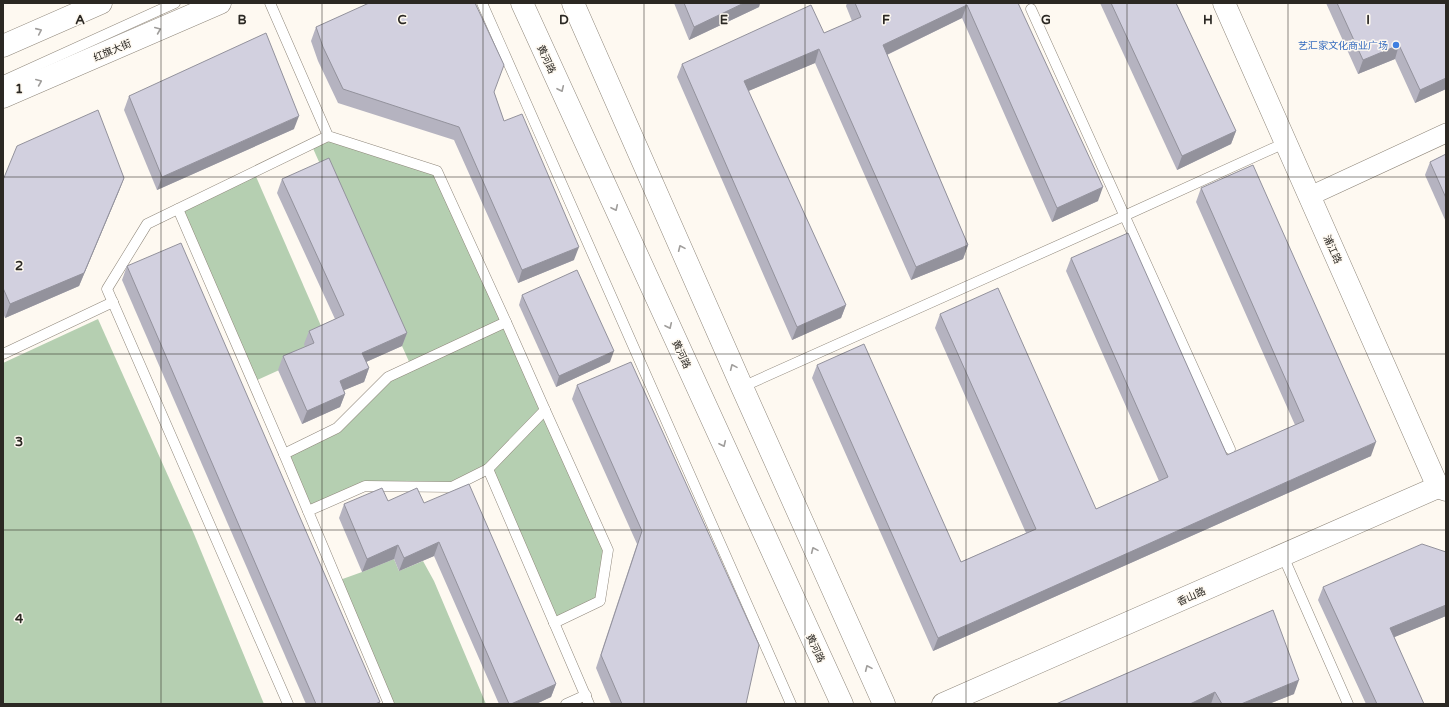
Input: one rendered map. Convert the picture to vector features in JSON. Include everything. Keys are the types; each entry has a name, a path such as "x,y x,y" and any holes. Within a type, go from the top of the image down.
{"main road":[{"path":"3,46 101,3"},
{"name":"红旗大街","path":"5,88 220,3"},
{"name":"黄河路","path":"522,3 842,704"},
{"path":"573,3 742,387 884,704"},
{"name":"浦江路","path":"1224,3 1442,489"},
{"name":"香山路","path":"943,704 1283,556 1442,489"}],"street":[{"path":"1310,196 1446,133"}],"lane":[{"path":"5,88 175,3"},
{"path":"270,3 328,136"},
{"path":"482,3 791,704"},
{"path":"1031,9 1230,449"},
{"path":"288,704 107,290 147,224 328,136 437,171 608,550 600,601 554,624"},
{"path":"742,387 1287,142"},
{"path":"178,209 284,454 389,704"},
{"path":"3,354 113,302"},
{"path":"284,454 337,428 388,377 506,322"},
{"path":"308,511 365,486 452,487 488,469 545,410"},
{"path":"488,469 588,700 566,704"},
{"path":"1283,556 1348,704"}],"green space":[{"path":"328,136 437,171 608,550 600,601 554,623 488,469 452,487 365,486 308,511 284,454 337,428 388,377 411,366 311,144"},
{"path":"254,172 325,335 310,356 253,382 178,209"},
{"path":"98,319 194,534 264,704 3,704 3,363"},
{"path":"394,559 399,571 423,561 434,581 486,704 389,704 337,581"}],"building":[{"path":"369,3 475,3 504,65 494,92 504,121 522,114 579,247 522,270 459,127 343,89 323,47 316,27"},
{"path":"684,3 744,3 694,27"},
{"path":"855,3 1018,3 1103,187 1057,208 967,5 883,45 968,245 916,267 819,49 744,81 846,305 797,327 682,64 811,5 824,33 861,17"},
{"path":"1111,3 1176,3 1236,131 1182,156"},
{"name":"艺汇家文化商业广场","path":"1337,3 1446,3 1446,78 1420,90 1399,45 1363,60"},
{"path":"266,33 299,116 162,177 129,96"},
{"path":"98,110 124,178 84,273 10,304 3,288 3,180 17,146"},
{"path":"1446,154 1446,198 1430,162"},
{"path":"329,158 407,333 362,353 369,368 340,381 345,394 307,411 283,356 314,343 309,331 344,315 282,179"},
{"path":"1253,165 1376,442 938,638 817,365 864,344 961,562 1036,529 940,314 998,288 1096,509 1168,477 1071,258 1128,233 1227,455 1304,421 1201,188"},
{"path":"181,243 380,702 375,704 316,704 127,266"},
{"path":"577,270 614,351 559,376 522,295"},
{"path":"631,362 759,645 746,704 622,704 601,655 642,531 577,385"},
{"path":"469,484 556,684 511,704 509,704 439,542 404,558 398,545 367,559 344,504 382,488 388,501 417,488 424,503"},
{"path":"1422,544 1446,552 1446,605 1390,628 1424,704 1377,704 1323,587"},
{"path":"1273,610 1299,680 1241,704 1222,704 1215,692 1190,704 1056,704"}],"place":[{"name":"艺汇家文化商业广场","path":"1396,45"}]}
